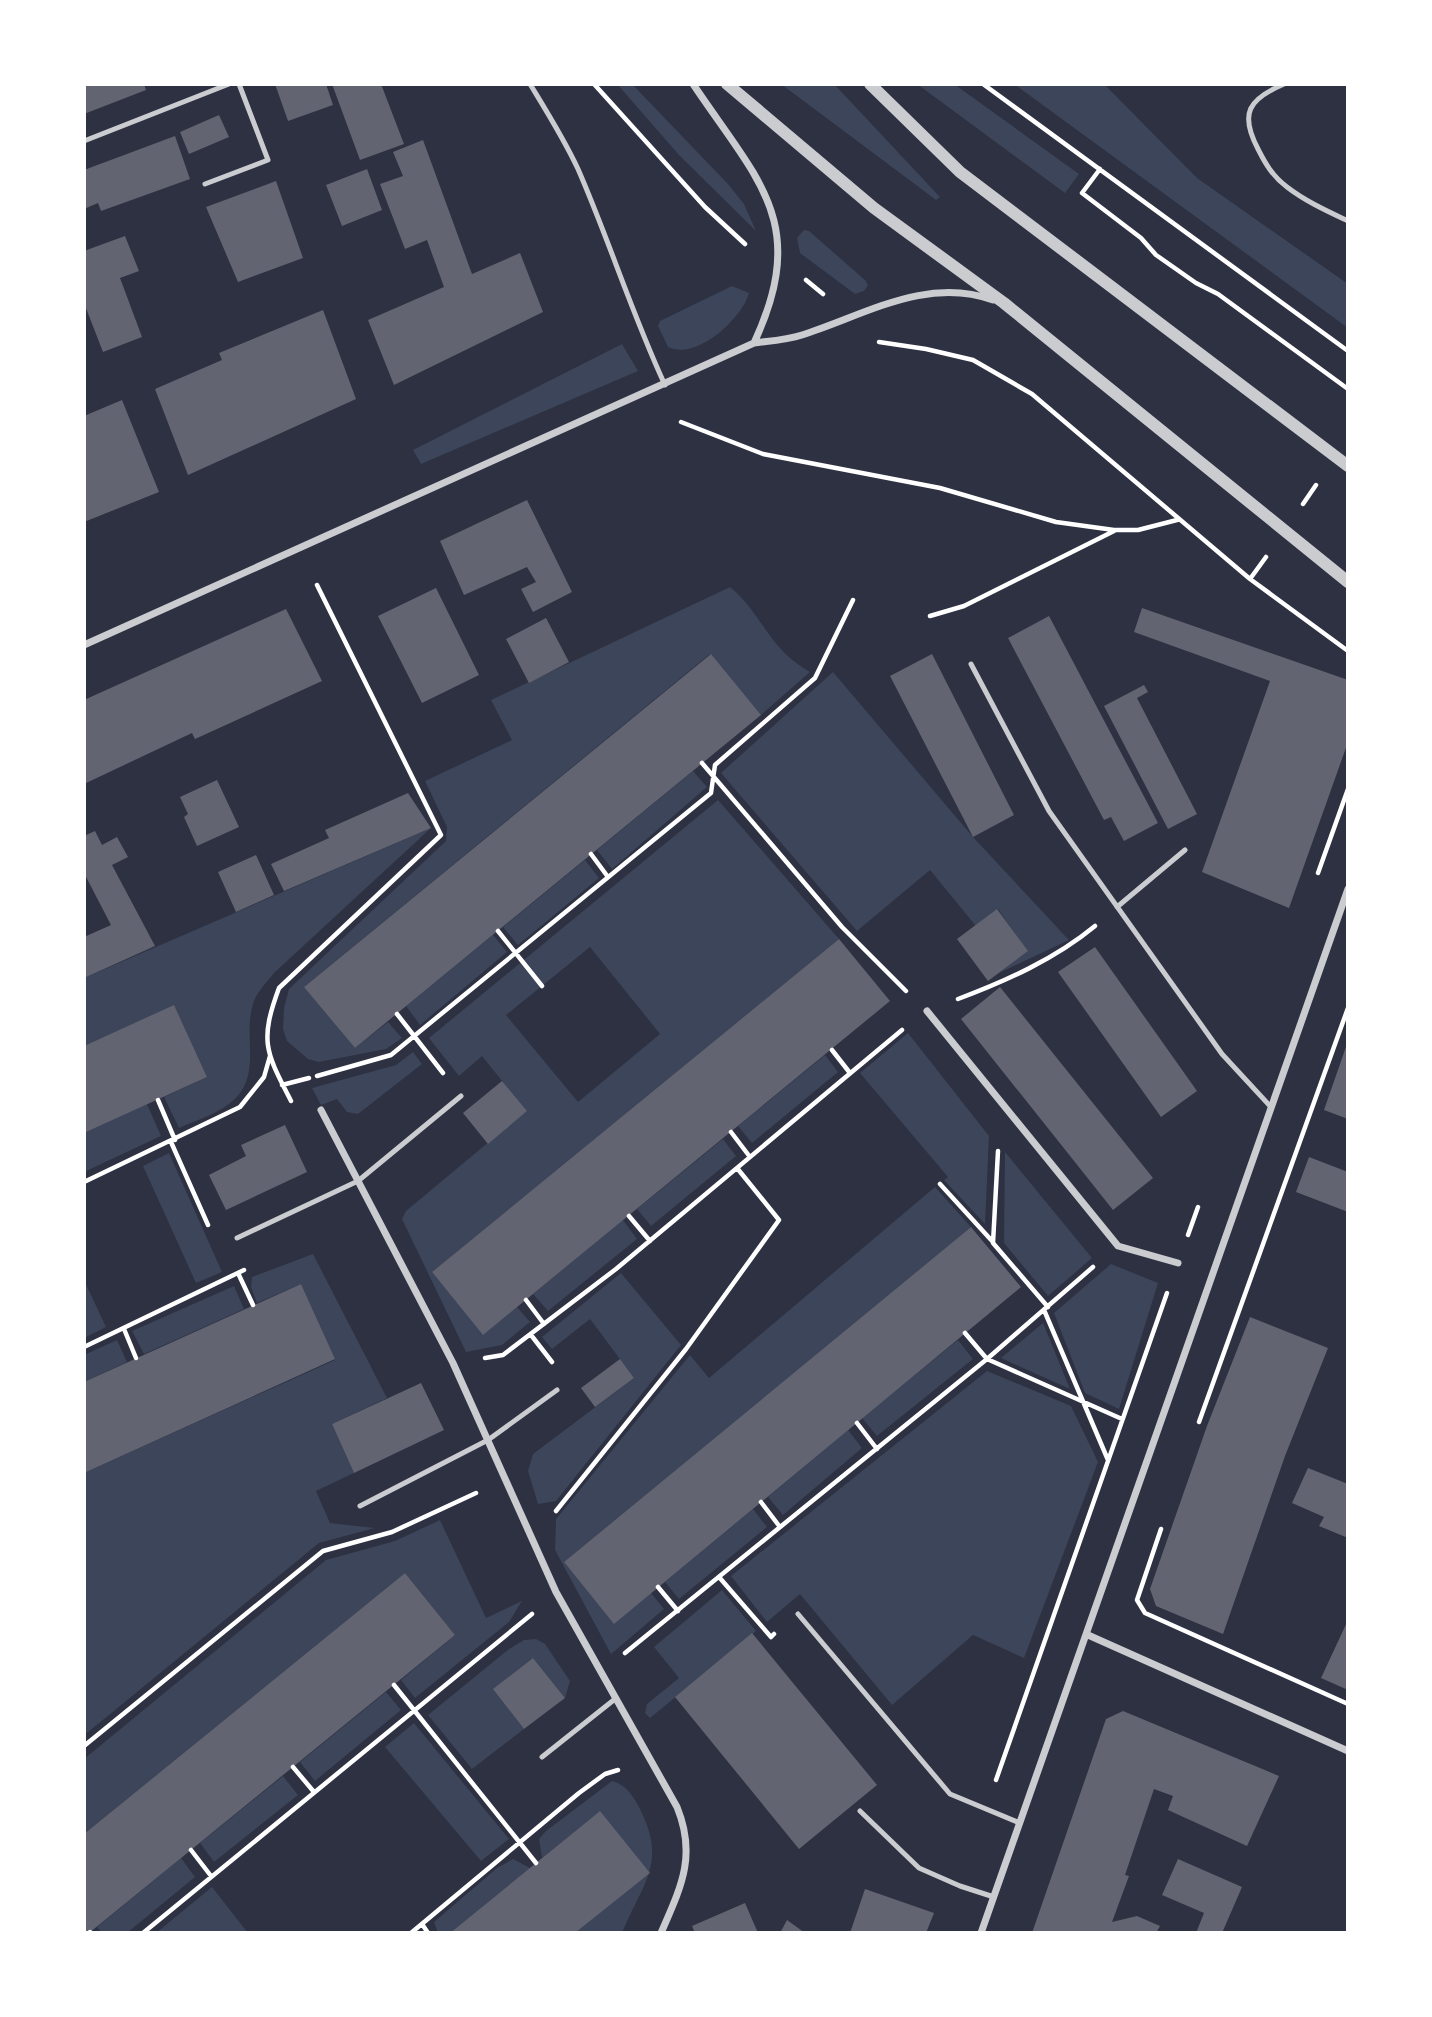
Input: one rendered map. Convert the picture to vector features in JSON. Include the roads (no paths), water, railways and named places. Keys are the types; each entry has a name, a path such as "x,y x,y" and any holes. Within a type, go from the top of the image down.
{"street":[{"path":"693,84 761,186 776,222 777,279 754,343"},
{"path":"727,84 874,208 1004,303 1348,582"},
{"path":"870,84 960,172 1108,287 1342,456 1348,466"},
{"path":"84,645 754,343 799,336 920,294 962,293 1004,303"},
{"path":"981,1933 1088,1635 1207,1284 1348,889"},
{"path":"927,1011 1118,1246 1178,1263"},
{"path":"321,1111 453,1363 531,1541 686,1828 688,1853 681,1885 661,1933"},
{"path":"1088,1635 1348,1751"}],"lane":[{"path":"84,141 229,84"},
{"path":"205,184 268,160 239,84"},
{"path":"530,84 558,128 578,170 636,323 665,385"},
{"path":"1284,84 1254,101 1247,115 1251,137 1268,168 1286,186 1348,221"},
{"path":"971,664 1049,811 1222,1054 1271,1107"},
{"path":"1117,907 1185,850"},
{"path":"237,1238 358,1181 461,1096"},
{"path":"360,1506 488,1440 557,1390"},
{"path":"798,1614 950,1794 1020,1823"},
{"path":"542,1758 615,1699"},
{"path":"860,1811 919,1868 960,1886 994,1896"}]}
